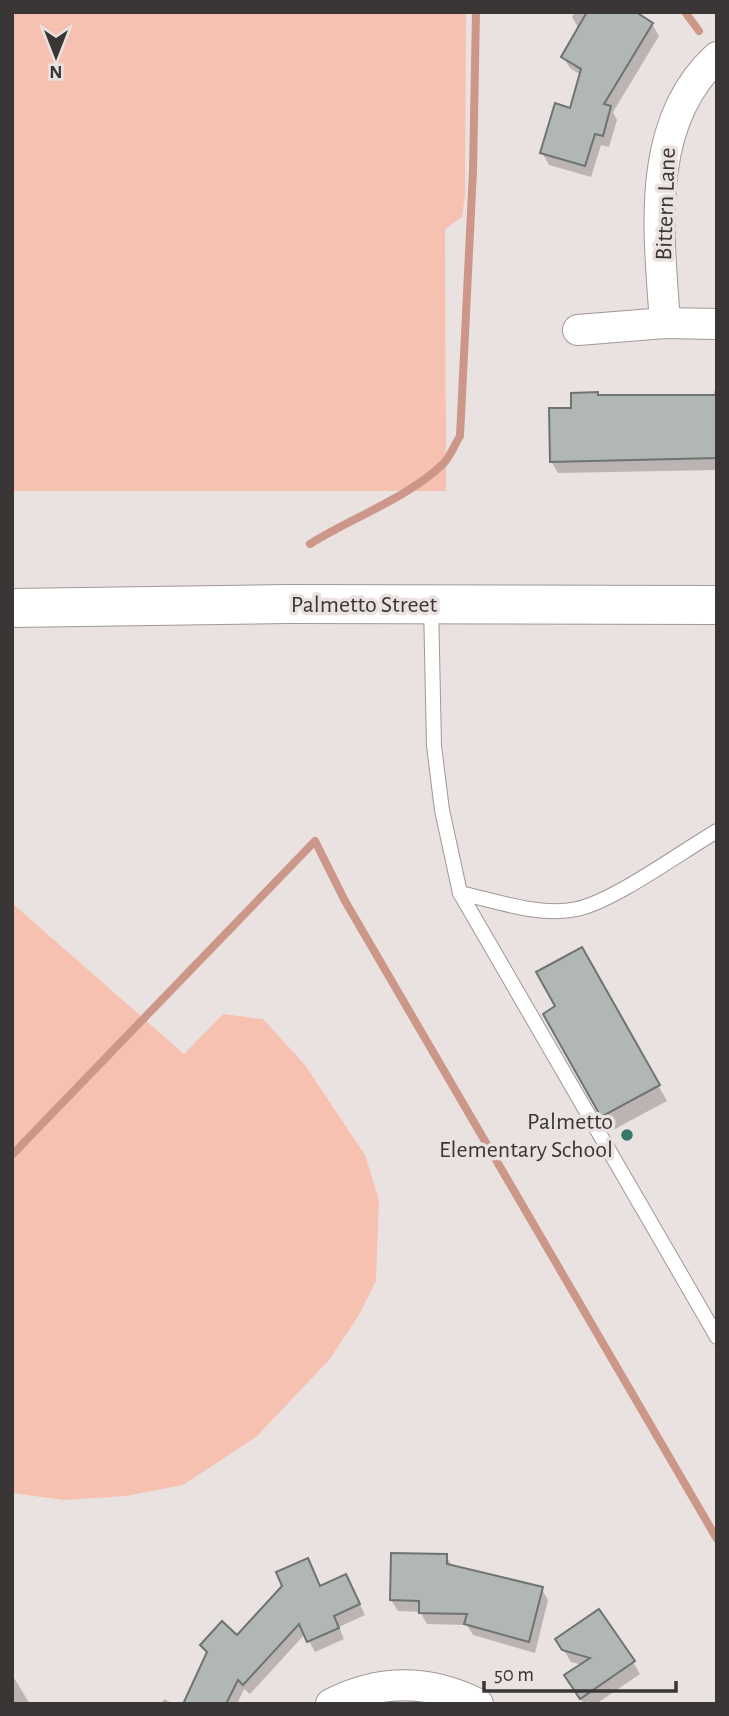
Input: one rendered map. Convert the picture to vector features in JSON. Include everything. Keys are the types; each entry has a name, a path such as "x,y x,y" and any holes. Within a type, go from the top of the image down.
{"main road":[{"name":"Palmetto Street","path":"12,608 431,604 717,605"}],"street":[{"name":"Bittern Lane","path":"665,323 662,178 666,142 684,96 717,57"},
{"path":"578,330 665,323 717,324"},
{"path":"331,1704 368,1688 413,1684 437,1688 478,1704"}],"lane":[{"path":"431,604 434,746 442,810 460,893 717,1337"},
{"path":"460,893 534,908 576,909 598,902 717,831"}],"shaded area":[{"path":"12,12 466,12 465,196 462,217 445,229 446,491 12,491"},
{"path":"12,903 184,1054 223,1014 263,1019 305,1065 365,1155 379,1200 376,1281 359,1315 329,1360 256,1437 183,1485 126,1496 64,1500 12,1493"}],"building":[{"path":"587,12 636,12 653,23 604,104 611,106 603,136 595,134 585,166 540,153 555,103 570,108 581,69 561,57"},
{"path":"598,392 598,395 717,395 717,458 550,462 549,408 571,408 571,393"},
{"path":"582,947 660,1085 601,1117 543,1014 555,1006 536,972"},
{"path":"391,1553 447,1554 447,1564 543,1587 529,1642 464,1624 467,1614 419,1613 419,1601 390,1600"},
{"path":"308,1558 320,1586 346,1574 360,1604 334,1616 339,1628 307,1642 299,1624 243,1685 238,1680 226,1704 183,1704 207,1652 200,1645 222,1621 237,1635 282,1586 276,1572"},
{"path":"599,1609 635,1661 580,1699 564,1675 590,1658 562,1650 555,1639"}],"waterway":[{"path":"310,544 413,487 446,461 460,436 473,171 476,12"},
{"path":"685,12 699,31"},
{"path":"12,1155 315,841 345,901 717,1539"}],"place":[{"name":"Palmetto Elementary School","path":"627,1135"}]}
